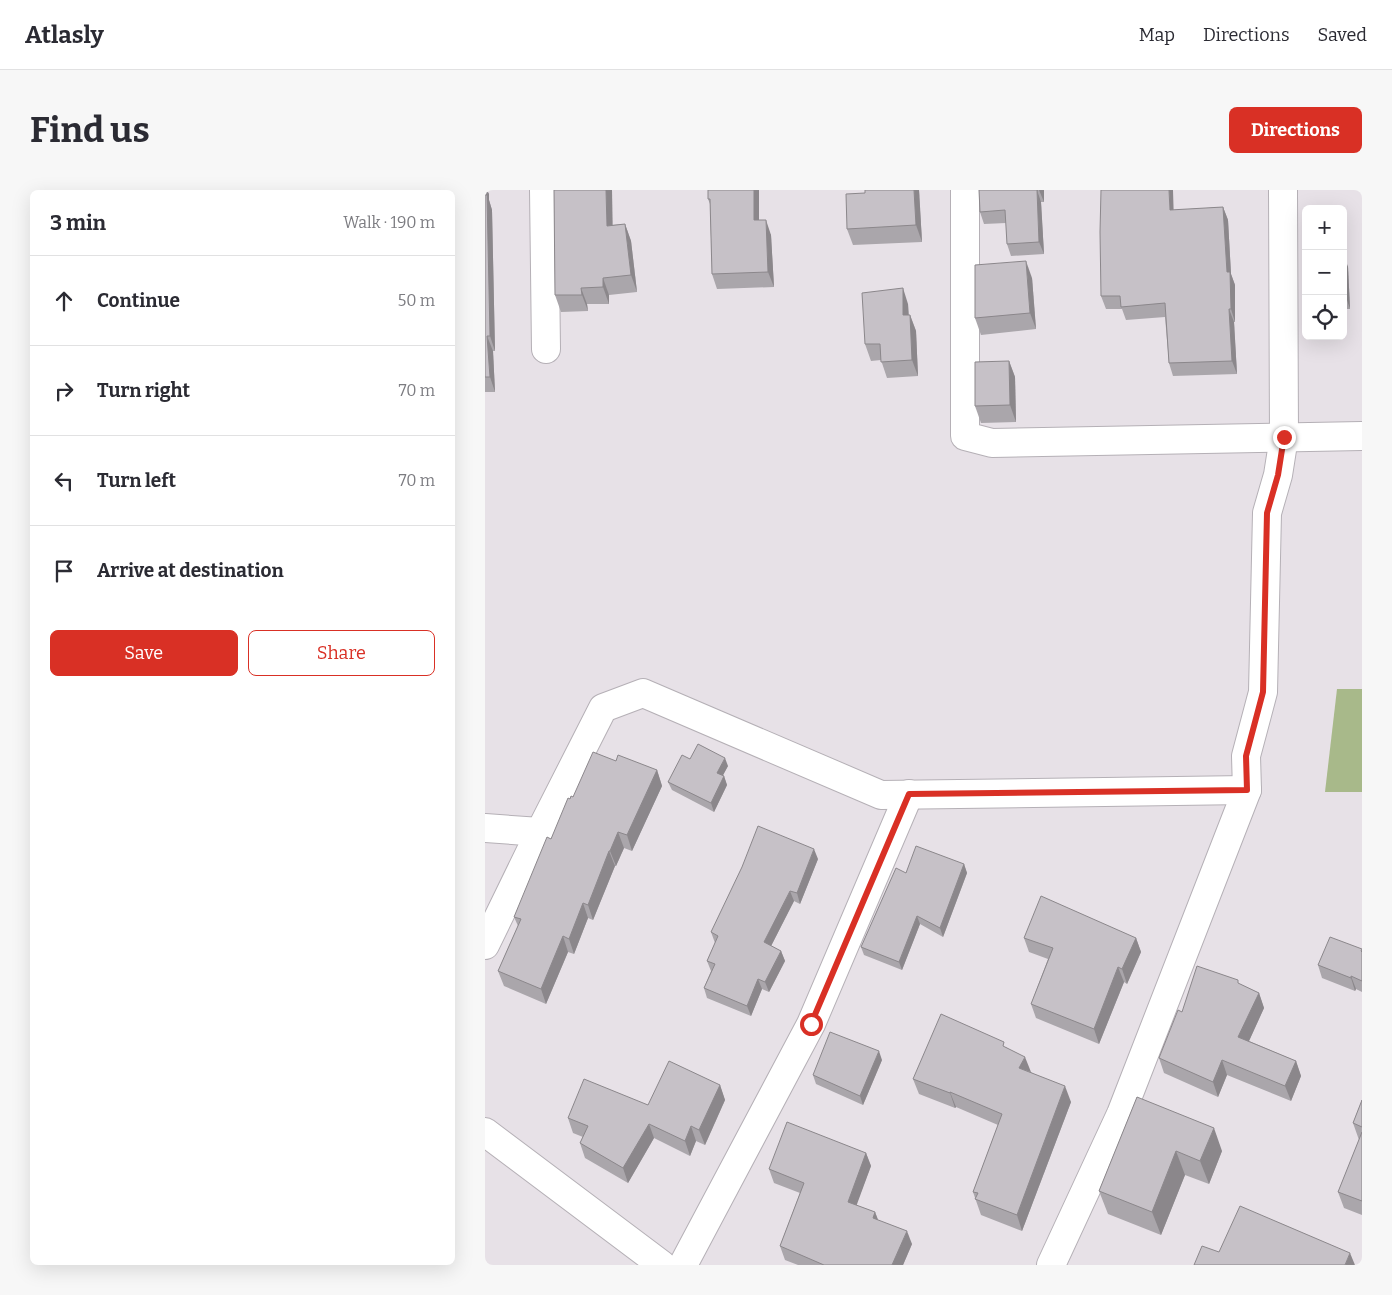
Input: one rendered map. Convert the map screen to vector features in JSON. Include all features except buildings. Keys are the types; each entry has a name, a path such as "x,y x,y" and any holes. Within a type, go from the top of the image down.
{"street":[{"path":"544,190 546,349"},
{"path":"965,190 965,436 992,442 1362,436"},
{"path":"1051,1265 1121,1114 1247,790 1246,756 1263,692 1267,513 1278,475 1284,437 1283,190"},
{"path":"485,945 603,708 643,693 881,795 1247,790"},
{"path":"683,1265 811,1024 909,794"},
{"path":"485,828 540,832"},
{"path":"485,1132 662,1265"}],"green space":[{"path":"1337,689 1362,689 1362,792 1325,792"}],"route":[{"path":"811,1024 909,794 1247,790 1246,756 1263,692 1267,513 1278,475 1284,437"}]}
